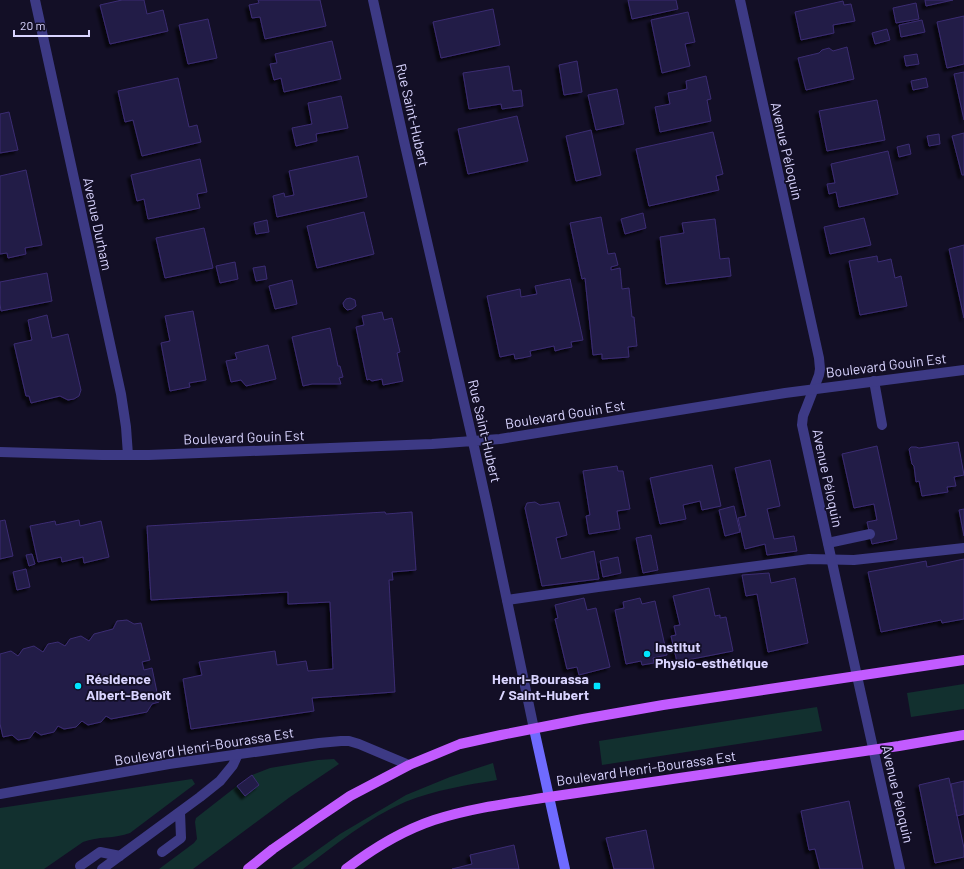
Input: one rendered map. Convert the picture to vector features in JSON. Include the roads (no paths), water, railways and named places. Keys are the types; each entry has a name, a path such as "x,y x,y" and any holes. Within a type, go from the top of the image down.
{"main road":[{"path":"248,869 273,849 350,796 409,765 460,744 595,716 964,660"},
{"name":"Rue Saint-Hubert","path":"534,729 565,869"},
{"name":"Boulevard Henri-Bourassa Est","path":"346,869 380,846 406,832 428,822 462,812 549,797 964,735"}],"street":[{"name":"Avenue Durham","path":"35,0 119,387 126,427 128,455"},
{"name":"Rue Saint-Hubert","path":"373,0 473,442 534,729"},
{"name":"Avenue Péloquin","path":"740,0 819,358 819,375 803,416 802,425 900,869"},
{"name":"Boulevard Gouin Est","path":"0,452 128,455 473,442 814,389 964,370"},
{"path":"874,381 882,425"},
{"path":"828,543 870,534"},
{"path":"507,600 803,559 854,560 964,548"},
{"name":"Boulevard Henri-Bourassa Est","path":"0,794 169,764 341,741 350,741 365,746 409,765"},
{"path":"102,869 220,781 230,769 238,754"},
{"path":"162,852 181,838 180,812"},
{"path":"80,866 100,852 120,856"}],"place":[{"name":"Institut Physio-esthétique","path":"647,654"},
{"name":"Résidence Albert-Benoît","path":"78,686"},
{"name":"Henri-Bourassa / Saint-Hubert","path":"597,686"}]}
